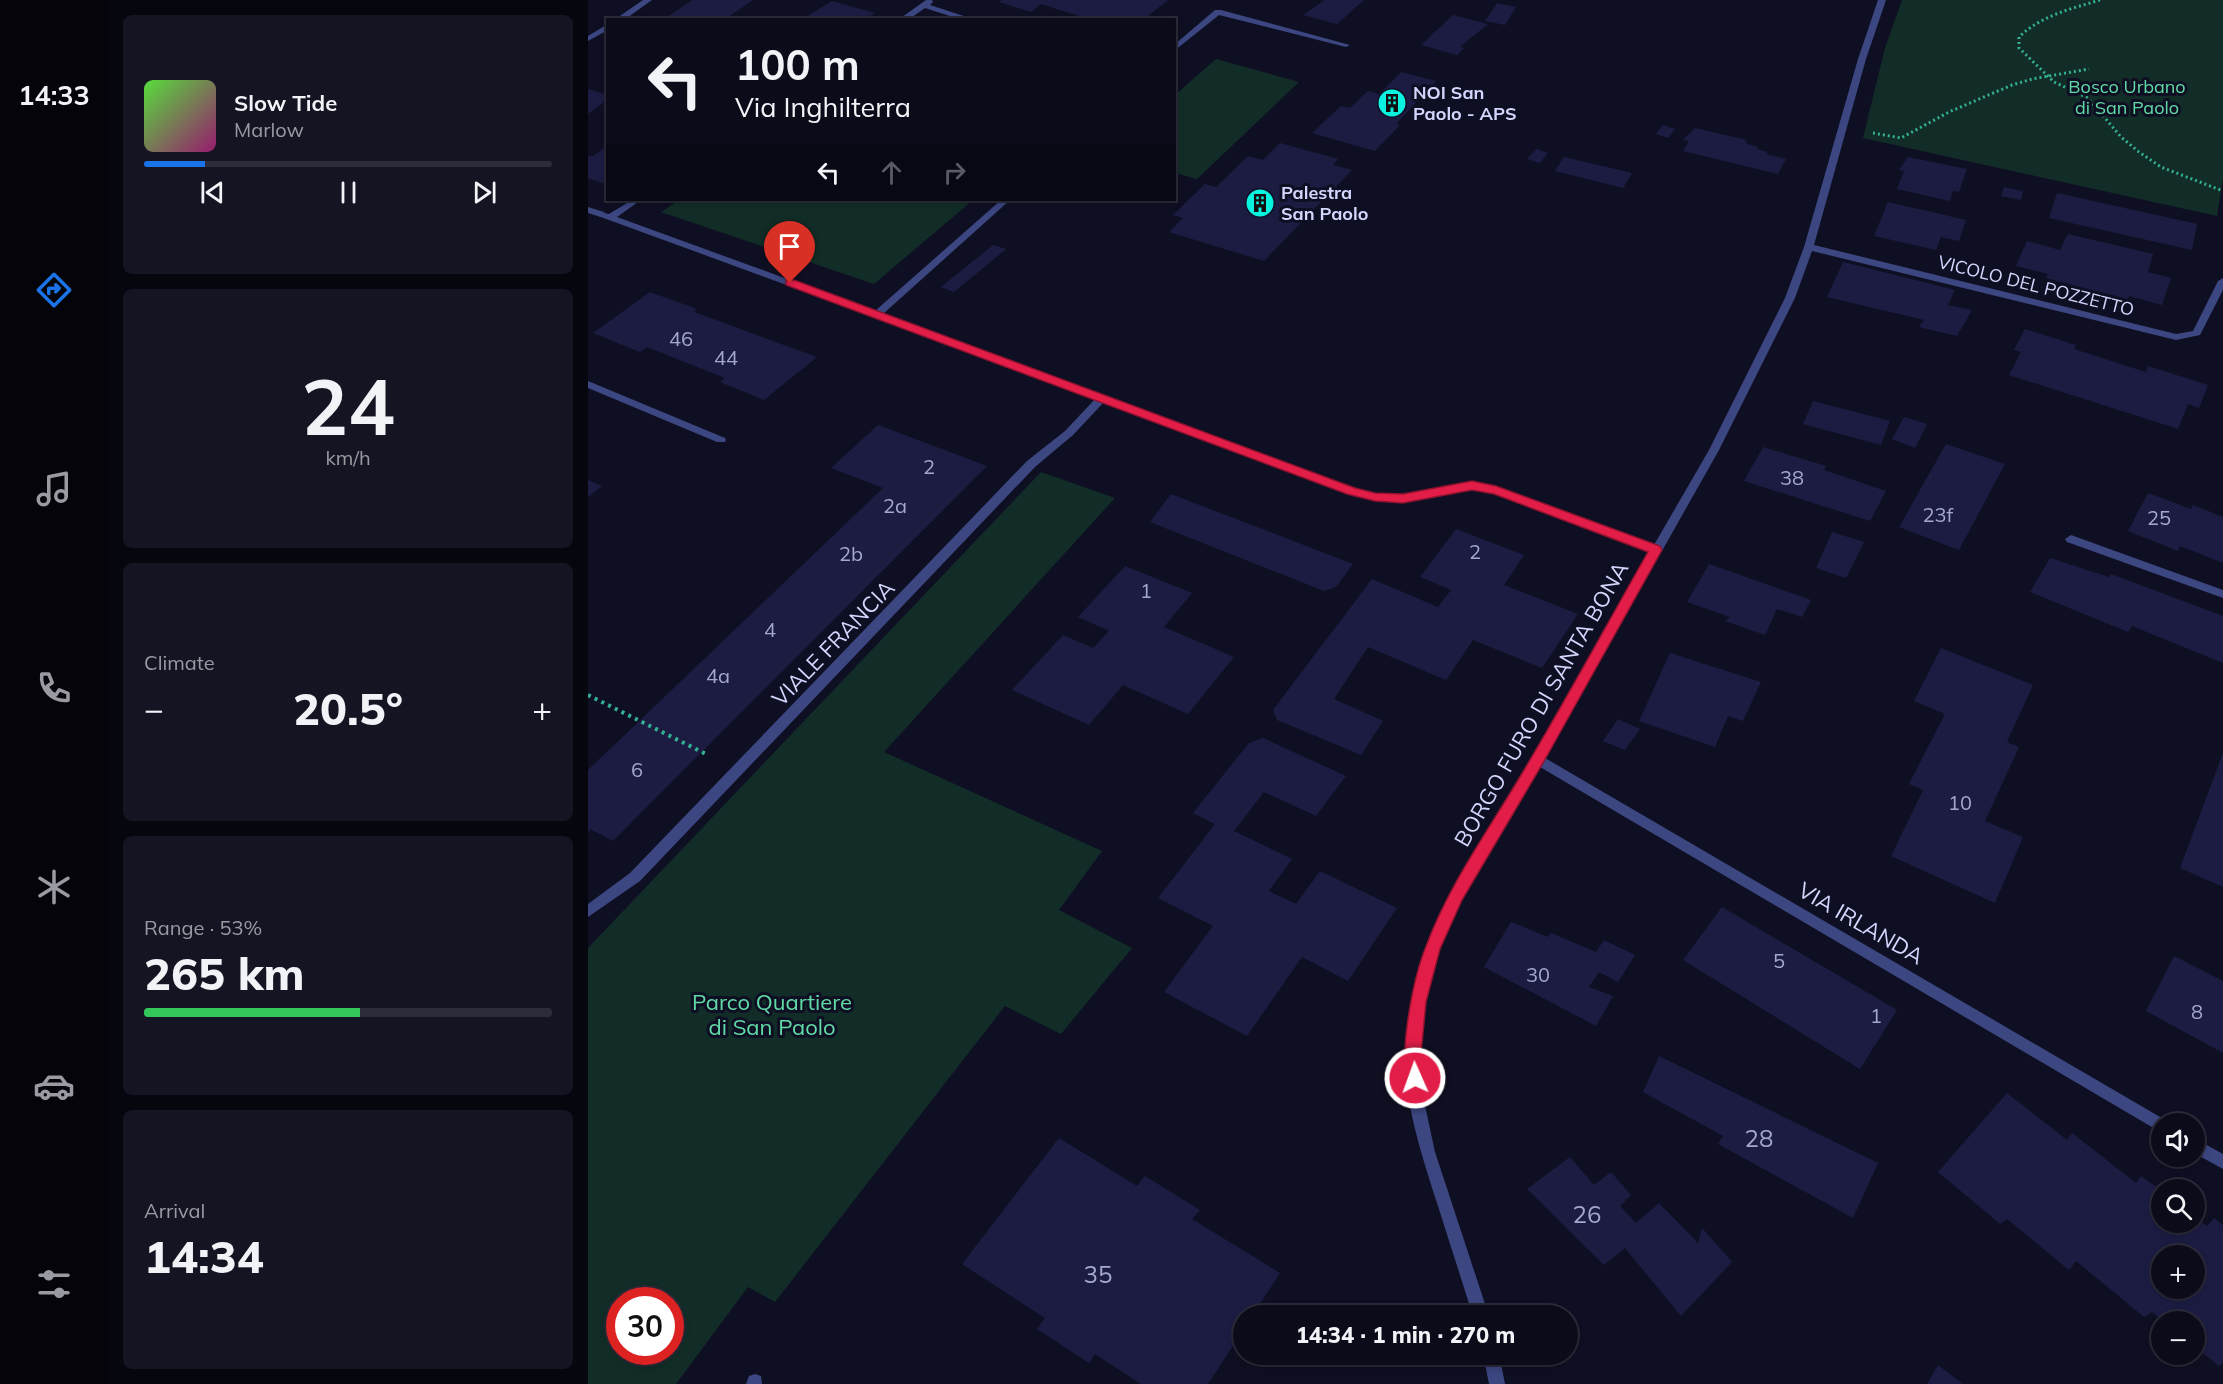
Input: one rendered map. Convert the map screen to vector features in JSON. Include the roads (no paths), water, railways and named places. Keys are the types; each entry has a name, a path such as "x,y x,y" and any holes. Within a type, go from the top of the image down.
{"street":[{"path":"621,18 648,0"},
{"path":"905,18 931,0"},
{"name":"BORGO FURO DI SANTA BONA","path":"1477,1305 1428,1152 1417,1101 1413,1054 1418,1002 1432,949 1456,896 1538,759 1714,450 1790,298 1809,246 1862,59 1882,0"},
{"path":"923,5 965,18"},
{"path":"1176,48 1218,12 1346,45"},
{"path":"588,39 606,27"},
{"path":"606,216 635,201"},
{"path":"877,314 1005,201"},
{"path":"588,210 1103,397 1352,491 1375,497 1403,498 1472,486 1496,490 1656,550"},
{"name":"VICOLO DEL POZZETTO","path":"1809,246 2176,338 2198,333 2223,281"},
{"path":"588,384 721,440"},
{"name":"VIALE FRANCIA","path":"588,911 635,877 1031,464 1069,433 1103,397"},
{"path":"2071,539 2223,594"},
{"name":"VIA IRLANDA","path":"1538,759 2151,1120"},
{"path":"2205,1151 2223,1162"},
{"path":"1493,1365 1497,1384"}],"place":[{"name":"NOI San Paolo - APS","path":"1392,103"},
{"name":"Palestra San Paolo","path":"1260,203"}],"park label":[{"name":"Bosco Urbano di San Paolo","path":"2127,97"},
{"name":"Parco Quartiere di San Paolo","path":"772,1014"}]}
